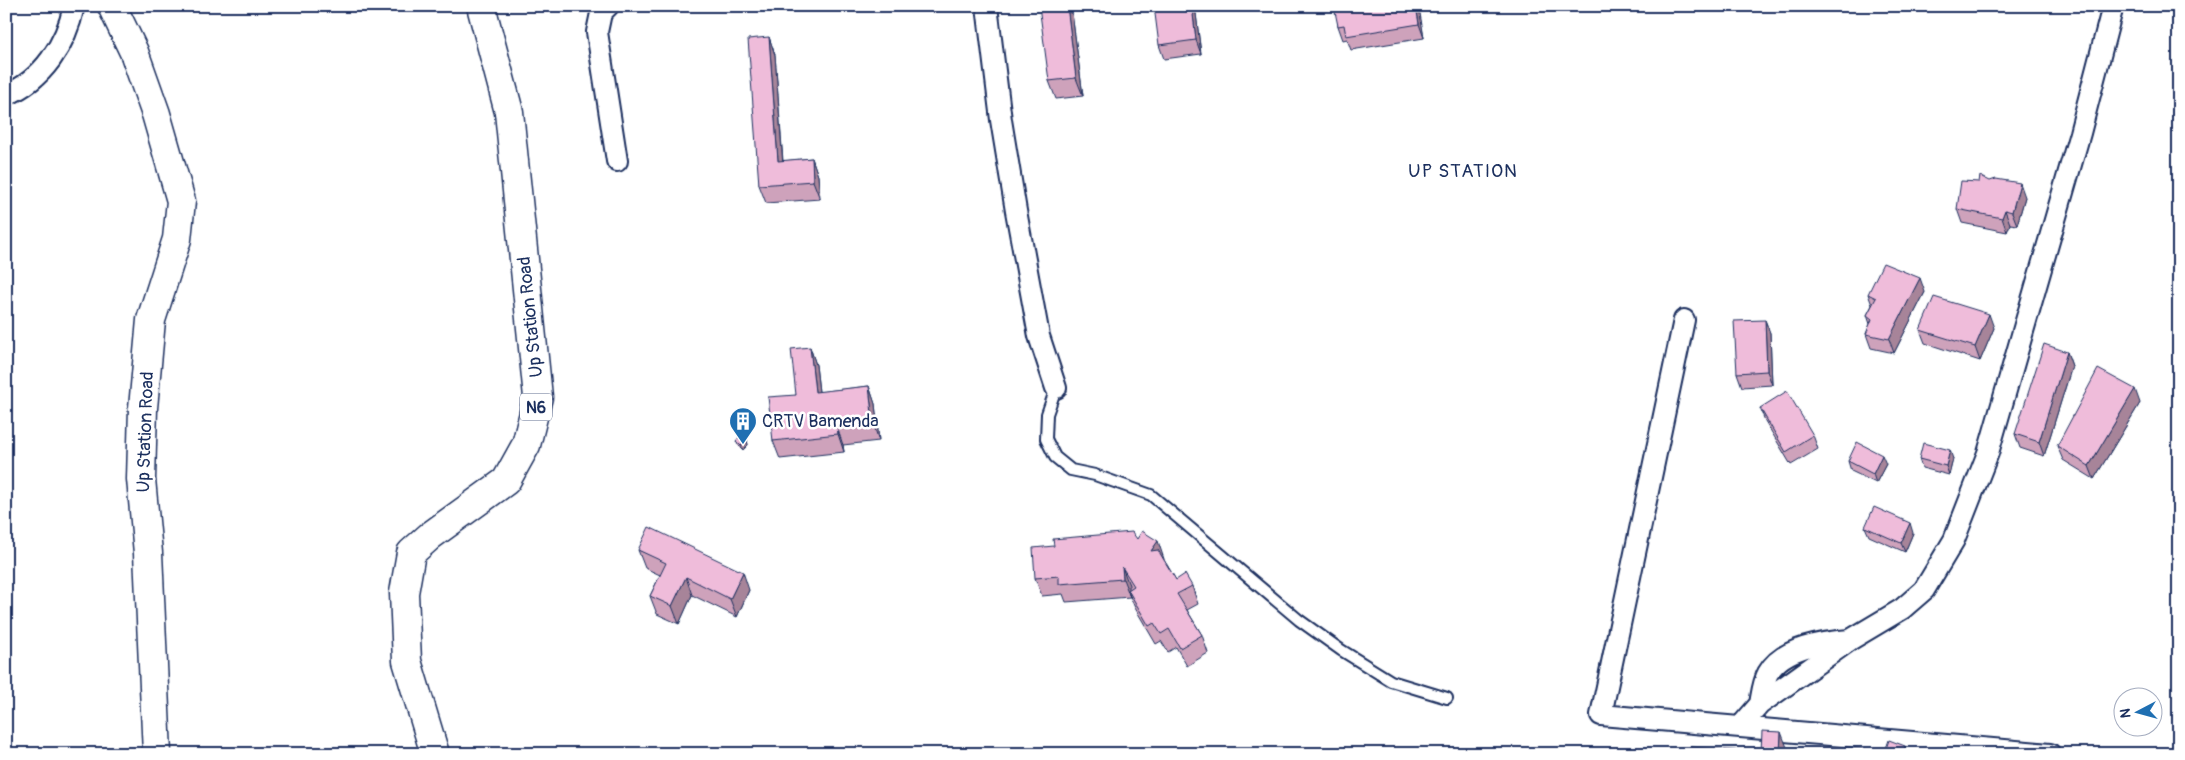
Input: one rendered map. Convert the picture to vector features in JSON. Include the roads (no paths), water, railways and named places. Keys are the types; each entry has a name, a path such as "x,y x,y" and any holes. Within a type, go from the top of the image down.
{"highway":[{"name":"Up Station Road","path":"112,6 134,52 156,114 181,201 177,238 151,320 143,408 141,479 148,553 157,754"},
{"name":"Up Station Road","path":"435,754 407,660 404,593 412,553 430,536 506,482 526,445 538,397 509,112 481,6"}],"street":[{"path":"6,95 22,89 45,66 60,46 74,6"},
{"path":"608,6 601,13 597,32 617,161"},
{"path":"987,6 1001,120 1030,288 1039,336 1056,388"},
{"path":"1740,727 1760,704 1850,640 1902,609 1924,590 1954,540 1988,453 2080,133 2113,6"},
{"path":"1684,320 1601,715 2050,754"}],"lane":[{"path":"1056,388 1047,414 1046,439 1054,457 1071,470 1095,475 1151,495 1298,620 1341,650 1391,681 1448,698"}],"place":[{"name":"CRTV Bamenda","path":"743,445"}],"district":[{"name":"UP STATION","path":"1463,170"}]}
